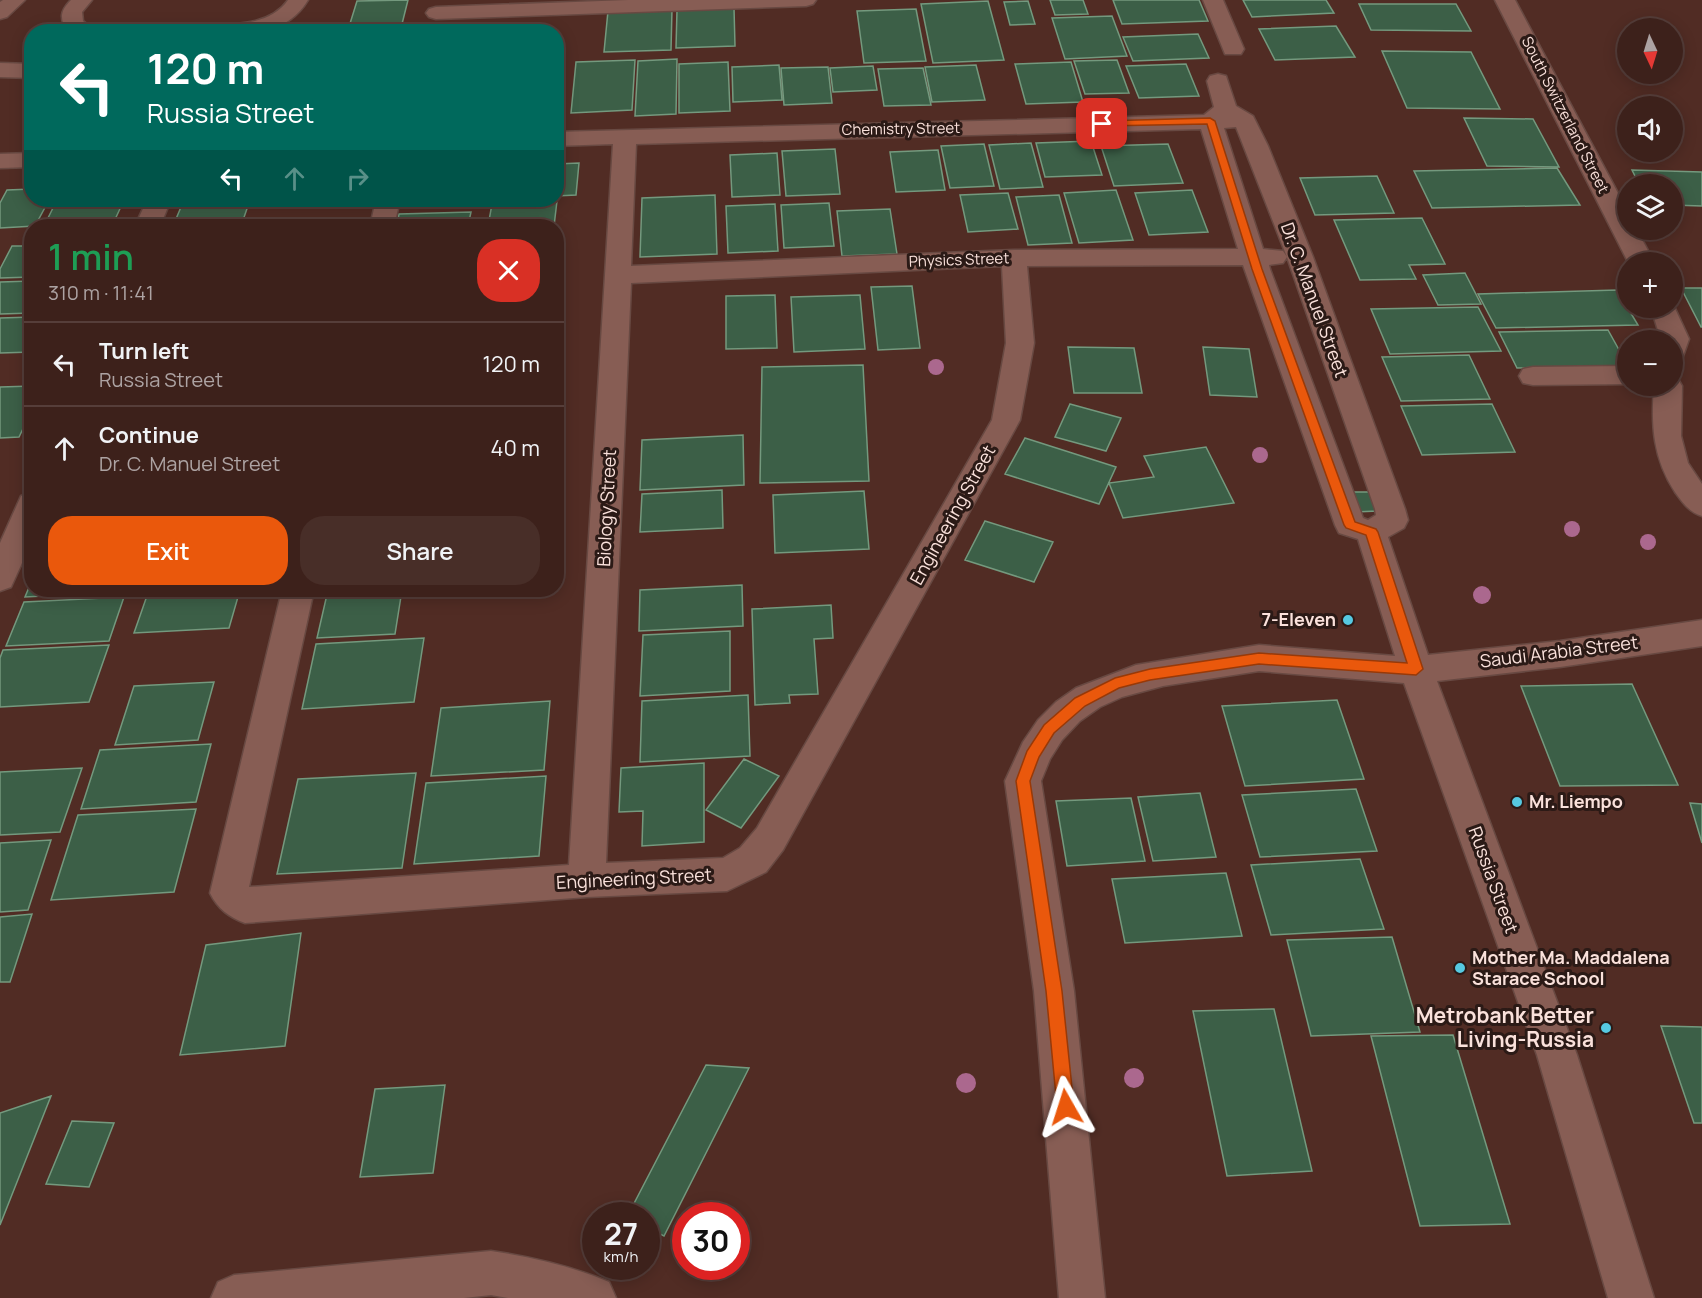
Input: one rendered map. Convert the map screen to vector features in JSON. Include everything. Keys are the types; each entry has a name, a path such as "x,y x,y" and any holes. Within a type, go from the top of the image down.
{"street":[{"path":"0,13 15,0"},
{"path":"74,24 72,11 82,0"},
{"path":"265,24 280,19 296,7 298,0"},
{"path":"435,15 666,3 806,0"},
{"path":"1213,0 1233,49"},
{"name":"South Switzerland Street","path":"1505,0 1636,252"},
{"path":"0,70 24,71"},
{"name":"Dr. C. Manuel Street","path":"1218,81 1254,257 1350,525 1371,532 1394,520 1388,502 1299,257 1227,117"},
{"name":"Chemistry Street","path":"564,139 1227,117"},
{"name":"Biology Street","path":"587,880 620,275 625,136"},
{"path":"0,161 24,160"},
{"name":"Physics Street","path":"620,275 1014,258 1299,257"},
{"name":"Engineering Street","path":"296,597 229,892 235,900 245,906 587,880 727,874 753,860 770,839 1006,420 1020,343 1014,258"},
{"path":"1533,376 1617,375"},
{"path":"1668,396 1666,442 1674,465 1702,505"},
{"path":"0,579 24,523"},
{"name":"Russia Street","path":"1371,532 1416,669 1557,1055 1631,1298"},
{"name":"Saudi Arabia Street","path":"1082,1298 1054,991 1023,781 1032,755 1049,729 1080,702 1115,683 1150,674 1259,658 1416,669 1702,633"},
{"path":"234,1298 491,1273 537,1280 593,1298"}],"building":[{"path":"408,0 402,24 350,24 357,1"},
{"path":"1050,0 1083,0 1088,14 1055,15"},
{"path":"1113,0 1199,0 1208,21 1122,24"},
{"path":"1243,0 1326,0 1334,13 1252,17"},
{"path":"988,1 1004,60 933,63 921,4"},
{"path":"1028,1 1035,24 1010,25 1004,2"},
{"path":"1359,4 1456,4 1471,31 1371,30"},
{"path":"734,8 735,46 676,48 677,10"},
{"path":"672,9 671,50 604,52 608,11"},
{"path":"916,9 926,61 864,63 857,11"},
{"path":"1112,16 1127,56 1065,59 1052,18"},
{"path":"1336,26 1355,57 1275,60 1259,29"},
{"path":"1198,34 1209,58 1133,61 1123,37"},
{"path":"1382,51 1471,52 1500,109 1407,108"},
{"path":"677,59 676,114 635,116 638,61"},
{"path":"635,60 632,110 571,113 576,62"},
{"path":"1117,60 1129,93 1085,94 1074,61"},
{"path":"728,62 730,111 679,113 679,64"},
{"path":"1071,62 1083,102 1026,104 1015,64"},
{"path":"1186,64 1199,96 1139,98 1126,66"},
{"path":"779,65 782,100 733,102 732,67"},
{"path":"976,65 985,100 932,102 925,67"},
{"path":"873,66 877,90 833,92 830,68"},
{"path":"828,67 832,103 784,105 781,68"},
{"path":"923,68 931,105 884,106 878,69"},
{"path":"1464,118 1533,119 1559,167 1487,166"},
{"path":"1091,141 1102,175 1045,177 1036,143"},
{"path":"1031,143 1043,187 1000,189 989,145"},
{"path":"984,144 994,186 950,188 941,146"},
{"path":"1168,144 1183,183 1114,186 1101,146"},
{"path":"835,149 840,194 786,196 782,151"},
{"path":"938,150 945,190 896,192 890,152"},
{"path":"777,153 780,195 732,197 730,155"},
{"path":"579,163 576,195 564,196 564,164"},
{"path":"1557,168 1580,205 1432,208 1414,171"},
{"path":"1632,170 1702,172 1702,206 1683,205 1683,174 1634,174"},
{"path":"1377,176 1394,213 1315,215 1300,178"},
{"path":"24,189 24,207 45,207 39,219 24,219 24,227 0,228 0,203 7,190"},
{"path":"1116,190 1133,240 1079,243 1064,193"},
{"path":"1192,190 1208,232 1149,235 1135,193"},
{"path":"1008,193 1018,229 968,232 960,195"},
{"path":"715,195 717,254 640,257 642,198"},
{"path":"1059,195 1072,243 1028,245 1016,197"},
{"path":"829,203 834,246 784,248 781,205"},
{"path":"775,204 778,251 728,253 726,206"},
{"path":"54,207 121,207 115,219 48,219"},
{"path":"181,207 248,207 243,219 176,219"},
{"path":"491,207 556,207 555,219 489,219"},
{"path":"890,209 897,254 842,256 837,211"},
{"path":"471,212 470,219 398,219 399,214"},
{"path":"1422,218 1445,264 1409,265 1416,279 1360,280 1334,220"},
{"path":"12,246 24,246 24,277 0,278 0,269"},
{"path":"1465,273 1481,304 1438,305 1423,275"},
{"path":"24,281 24,313 0,314 0,282"},
{"path":"912,286 920,348 878,350 871,287"},
{"path":"1683,288 1702,288 1701,327 1683,292"},
{"path":"1617,290 1617,318 1634,318 1638,325 1496,328 1478,294"},
{"path":"775,295 777,348 726,349 726,296"},
{"path":"860,295 865,349 794,352 791,297"},
{"path":"1478,307 1501,351 1390,354 1371,309"},
{"path":"24,317 24,352 0,353 0,318"},
{"path":"1608,330 1617,346 1617,366 1517,368 1499,332"},
{"path":"1068,347 1134,348 1142,393 1074,393"},
{"path":"1203,347 1249,349 1257,397 1210,395"},
{"path":"1469,355 1490,399 1401,401 1382,357"},
{"path":"863,365 869,481 760,483 762,367"},
{"path":"24,386 24,427 19,437 0,438 0,387"},
{"path":"1070,404 1121,418 1106,451 1055,437"},
{"path":"1492,404 1515,452 1422,455 1401,406"},
{"path":"743,435 744,485 640,490 642,440"},
{"path":"1025,438 1116,467 1099,504 1005,474"},
{"path":"1206,447 1234,503 1123,518 1109,483 1154,477 1144,456"},
{"path":"722,490 723,528 640,532 642,494"},
{"path":"864,491 869,549 775,553 773,495"},
{"path":"1347,492 1369,492 1377,511 1355,512"},
{"path":"985,521 1053,542 1034,582 965,560"},
{"path":"742,585 743,626 639,631 640,590"},
{"path":"124,597 109,641 6,646 24,602"},
{"path":"147,597 238,597 229,628 134,633"},
{"path":"326,597 401,597 395,634 317,638"},
{"path":"831,605 833,638 814,639 818,694 789,695 790,703 755,705 752,609"},
{"path":"730,631 730,691 640,696 643,635"},
{"path":"424,638 414,702 302,709 316,644"},
{"path":"109,645 89,702 0,707 0,658 3,650"},
{"path":"214,682 198,740 115,745 134,686"},
{"path":"1632,684 1678,785 1560,786 1521,686"},
{"path":"748,695 750,756 640,762 642,701"},
{"path":"1337,700 1364,779 1245,786 1222,706"},
{"path":"550,701 544,770 431,776 441,708"},
{"path":"211,744 196,802 81,809 100,750"},
{"path":"744,759 779,776 741,828 706,810"},
{"path":"704,763 704,842 642,846 643,811 619,812 621,768"},
{"path":"82,768 60,832 0,835 0,772"},
{"path":"416,773 402,868 277,874 298,779"},
{"path":"546,776 539,856 414,864 426,783"},
{"path":"1356,789 1377,851 1260,857 1242,795"},
{"path":"1200,793 1216,857 1153,861 1138,797"},
{"path":"1131,798 1145,861 1067,866 1056,801"},
{"path":"1690,803 1702,804 1702,843"},
{"path":"196,809 174,892 51,900 78,815"},
{"path":"51,840 28,910 0,912 0,843"},
{"path":"1360,859 1384,929 1271,935 1251,865"},
{"path":"1226,873 1242,936 1125,943 1112,879"},
{"path":"32,914 10,982 0,982 0,917"},
{"path":"301,933 285,1046 180,1055 206,945"},
{"path":"1392,937 1420,1032 1311,1036 1287,940"},
{"path":"1274,1009 1312,1171 1227,1176 1193,1011"},
{"path":"1661,1026 1702,1027 1702,1123 1694,1123"},
{"path":"1453,1035 1510,1224 1420,1226 1371,1036"},
{"path":"706,1065 749,1068 681,1202 672,1202 672,1220 664,1236 660,1234 660,1202 635,1202"},
{"path":"445,1085 433,1173 360,1177 375,1089"},
{"path":"51,1096 0,1225 0,1113"},
{"path":"72,1121 114,1123 89,1187 46,1184"}],"place":[{"name":"7-Eleven","path":"1348,620"},
{"name":"Mr. Liempo","path":"1517,802"},
{"name":"Mother Ma. Maddalena Starace School","path":"1460,968"},
{"name":"Metrobank Better Living-Russia","path":"1606,1028"}],"route":[{"path":"1066,1107 1054,991 1023,781 1032,755 1049,729 1080,702 1115,683 1150,674 1259,658 1416,669 1371,532 1350,525 1257,269 1210,121 1102,124"}]}
